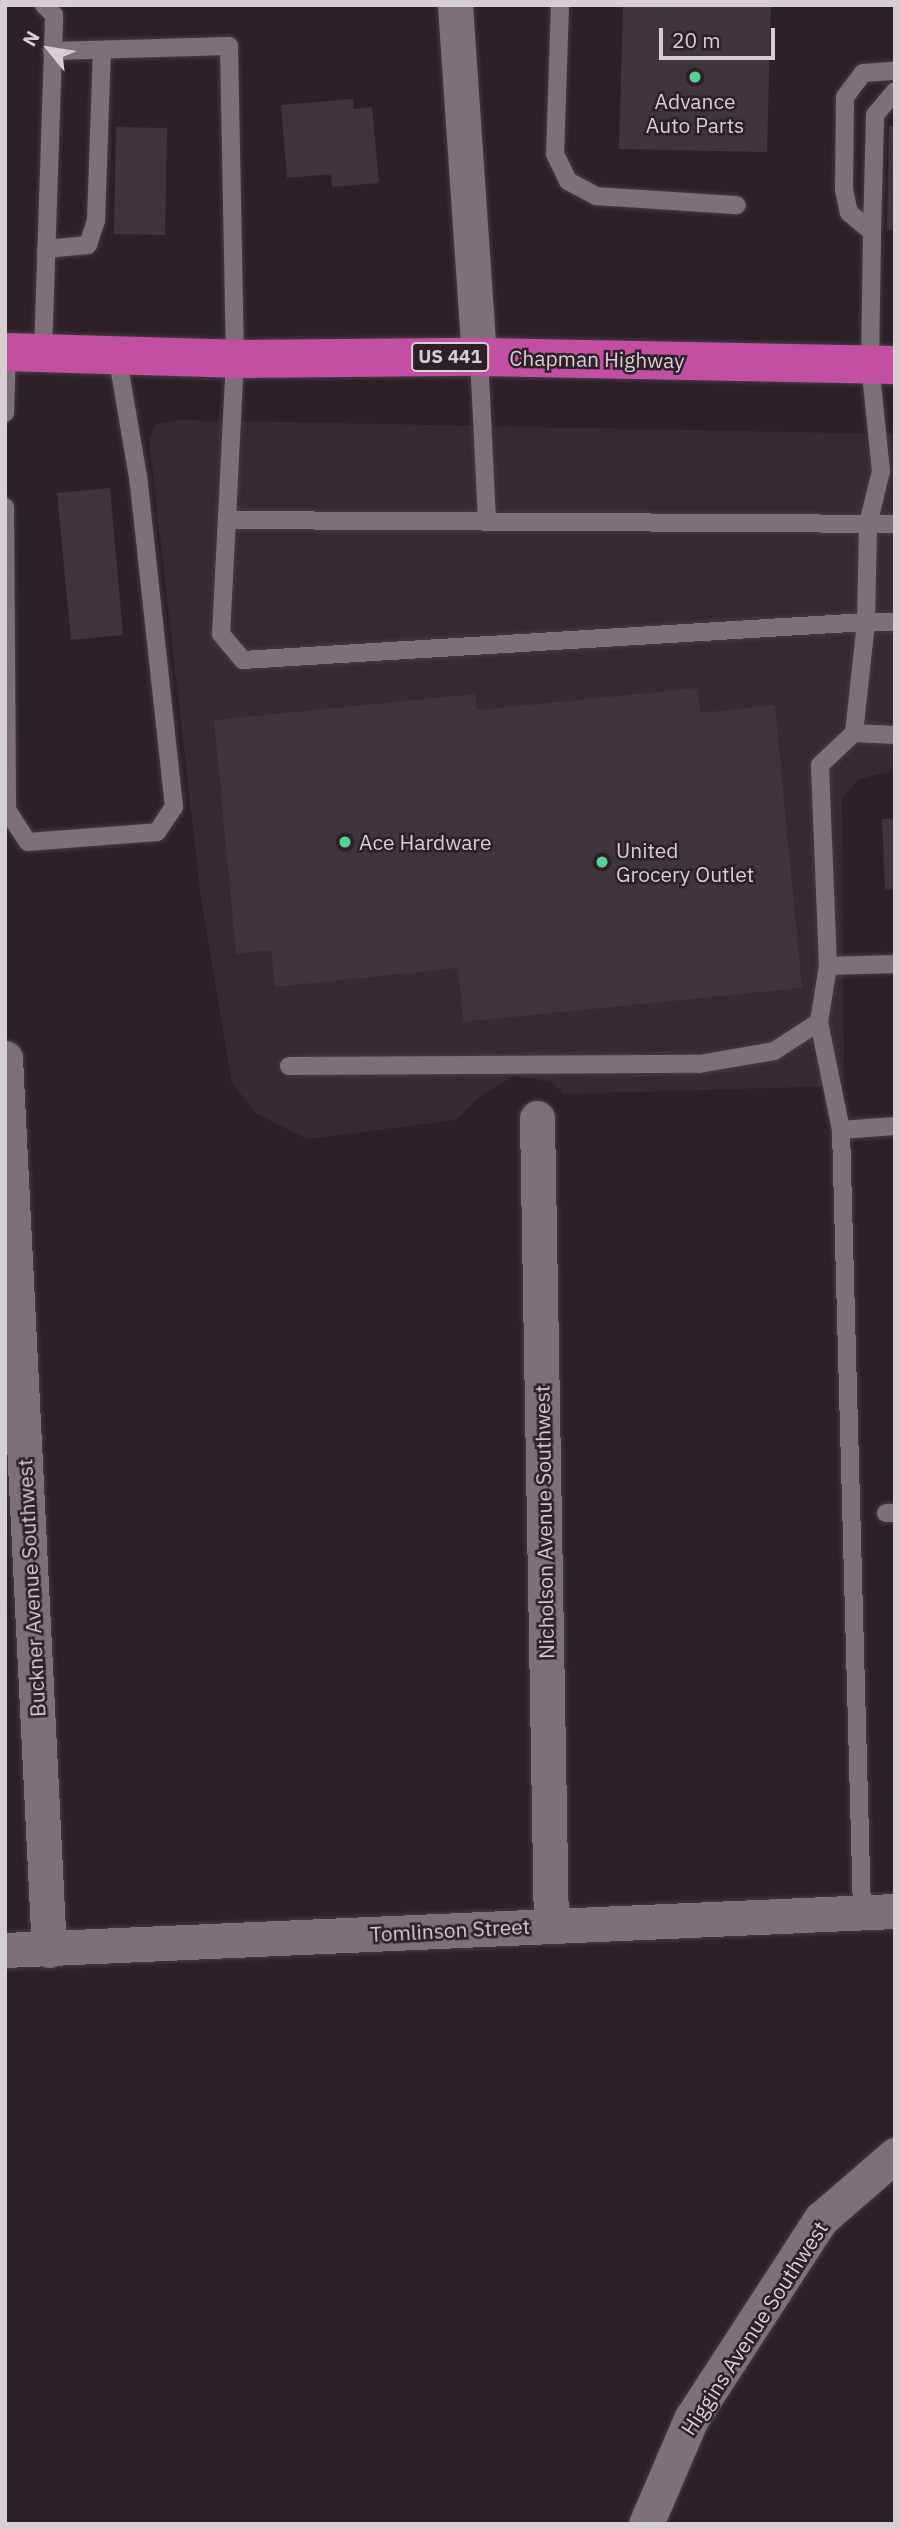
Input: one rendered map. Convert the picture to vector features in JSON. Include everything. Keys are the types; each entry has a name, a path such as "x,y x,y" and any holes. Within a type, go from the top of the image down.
{"highway":[{"name":"Chapman Highway","path":"18,352 236,359 479,357 883,364"}],"street":[{"path":"455,5 479,357"},
{"name":"Buckner Avenue Southwest","path":"5,1058 49,1950"},
{"name":"Nicholson Avenue Southwest","path":"537,1118 551,1925"},
{"name":"Tomlinson Street","path":"5,1950 879,1912"},
{"name":"Higgins Avenue Southwest","path":"646,2524 691,2418 821,2218 895,2155"}],"lane":[{"path":"5,413 18,352 46,249 54,15 44,5"},
{"path":"560,5 555,154 568,181 596,196 737,205"},
{"path":"52,51 229,46 236,359 221,634 243,660 895,622"},
{"path":"46,249 88,244 96,221 102,50"},
{"path":"872,232 849,213 844,190 845,97 863,73 895,71"},
{"path":"879,1912 841,1130 819,1022 828,966 820,765 854,733 866,622 868,524 888,470 883,364 872,232 875,115 895,91"},
{"path":"5,507 7,810 28,842 157,832 174,807 138,477 117,354"},
{"path":"479,357 488,520"},
{"path":"228,520 895,523"},
{"path":"854,733 895,735"},
{"path":"828,966 895,964"},
{"path":"289,1066 699,1064 774,1051 819,1022"},
{"path":"841,1130 895,1126"}],"shaded area":[{"path":"176,420 895,434 895,770 859,779 842,798 844,1086 563,1094 553,1083 515,1075 482,1095 456,1120 307,1139 256,1113 232,1083 200,891 149,439 155,425"}],"building":[{"name":"Advance Auto Parts","path":"623,5 771,5 767,152 619,149"},
{"path":"353,99 354,109 372,107 379,183 332,187 331,174 287,178 281,105"},
{"path":"889,126 895,126 895,230 887,230"},
{"path":"116,127 167,128 165,235 114,234"},
{"path":"110,488 123,635 71,640 57,493"},
{"path":"698,688 701,713 775,705 802,988 463,1022 458,968 275,987 271,950 236,954 214,720 475,694 477,710"},
{"path":"895,818 895,889 885,890 882,819"}],"place":[{"name":"Advance Auto Parts","path":"695,77"},
{"name":"Ace Hardware","path":"345,842"},
{"name":"United Grocery Outlet","path":"602,862"}]}
